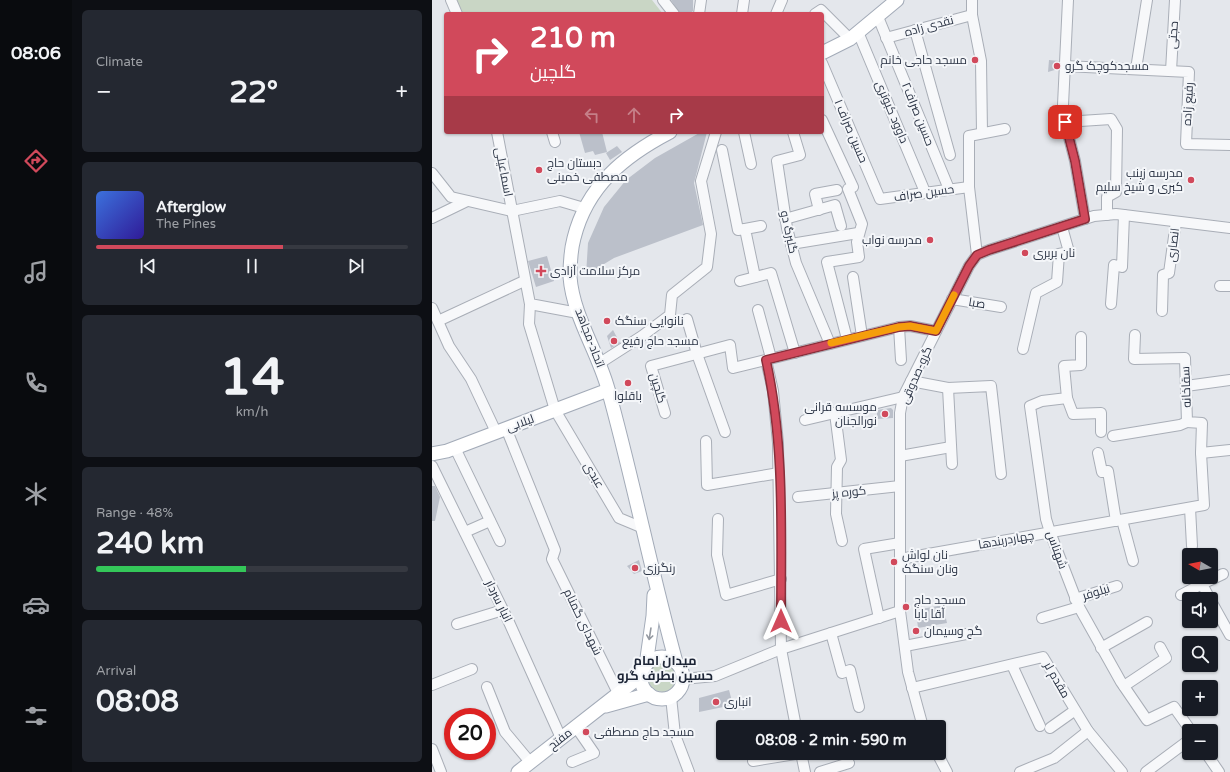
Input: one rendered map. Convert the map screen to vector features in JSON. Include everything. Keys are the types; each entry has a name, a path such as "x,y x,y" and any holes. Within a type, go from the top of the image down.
{"main road":[{"path":"824,52 854,36 897,0"},
{"name":"اتحاد-مجاهد","path":"654,582 643,528 608,390 600,363 578,313 570,277 574,239 584,208 610,172 652,142 666,134"},
{"name":"لیلابی","path":"432,454 455,448 608,390"},
{"path":"654,582 676,662 680,667 683,679 680,690 671,697 659,699 649,694 644,689 644,670 653,616 654,582"},
{"path":"604,706 657,658 664,657 676,662"},
{"path":"604,706 649,694"},
{"name":"مفتح","path":"518,772 604,706"}],"street":[{"path":"451,0 456,12"},
{"path":"663,0 672,12"},
{"path":"699,12 701,0"},
{"path":"742,12 744,0"},
{"path":"777,12 782,0"},
{"path":"972,0 972,15 981,61 982,134 1005,129"},
{"path":"1068,0 1063,105 1065,122 1075,161 1085,219"},
{"path":"1136,69 1147,0"},
{"name":"حجتی","path":"1171,71 1176,0"},
{"path":"818,12 822,10 854,36"},
{"name":"نقدی زاده","path":"886,38 972,15"},
{"name":"حسین صراف۲","path":"878,17 949,189"},
{"path":"915,30 950,155"},
{"name":"داوود کبوتری","path":"854,36 926,192"},
{"name":"رفیع زاده","path":"1065,66 1189,72 1186,144 1230,145"},
{"name":"حسین صراف ۱","path":"824,68 880,199"},
{"path":"1065,122 1111,119 1117,129 1116,192 1107,197 1107,215"},
{"path":"824,124 853,187 848,188 862,224 856,242 859,257 827,262 847,339"},
{"name":"اسماعیلی","path":"497,134 524,281 530,304"},
{"path":"600,363 670,315 672,295 707,267 711,234 701,181 715,134"},
{"path":"744,134 751,164"},
{"name":"گلبرگ دو","path":"794,134 800,155 777,161 785,219 796,263 830,344"},
{"name":"حسین صراف","path":"977,255 969,187 969,136 982,134"},
{"path":"722,150 738,230 761,226"},
{"path":"432,173 451,197 467,201 512,211 560,201 584,208"},
{"name":"حسین صراف","path":"880,199 969,187"},
{"path":"819,210 815,194 837,190"},
{"path":"432,218 467,201"},
{"path":"785,219 835,205 841,226"},
{"path":"977,255 1062,226 1085,219 1107,215 1124,215 1230,228"},
{"path":"1111,304 1114,265 1122,267 1124,215"},
{"name":"انصاری","path":"1162,311 1163,275 1169,273 1176,222"},
{"path":"1023,349 1036,293 1057,282 1059,254 1069,252 1062,226"},
{"path":"745,230 755,277"},
{"path":"791,244 858,233"},
{"name":"گرو-صدوقی","path":"921,720 908,672 900,611 900,414 904,397 952,299 969,266 977,255"},
{"path":"740,280 771,273 795,353"},
{"path":"854,277 862,336"},
{"path":"435,316 524,281"},
{"name":"صبا","path":"952,299 1001,307"},
{"path":"530,304 578,313"},
{"name":"عبدی","path":"530,304 529,324 555,410 619,518 643,528"},
{"path":"758,310 769,359 778,443 781,649 795,720"},
{"name":"شهدای گمنام","path":"435,316 450,346 501,430 555,550 552,559 618,693"},
{"path":"687,319 697,354 725,432"},
{"name":"گلچین","path":"665,413 651,366 730,344 733,368 899,327 910,326 936,331"},
{"path":"899,327 901,360"},
{"name":"سقاخانه","path":"1134,335 1134,359 1185,358 1187,422 1202,423 1200,453"},
{"path":"1081,337 1081,365 1064,366 1067,398 1073,414 1101,413 1101,432"},
{"path":"1186,386 1230,380"},
{"path":"912,381 948,388 991,386 1001,474"},
{"path":"948,388 952,464"},
{"path":"805,420 904,397"},
{"name":"شهناس","path":"1067,398 1042,400 1030,406 1046,519 1050,532 1077,603 1123,684 1147,720 1174,707 1186,724"},
{"path":"835,413 841,460 837,467 836,514 842,541"},
{"path":"1112,436 1180,425 1187,422"},
{"path":"706,441 707,485 778,473"},
{"path":"900,456 951,446"},
{"path":"455,448 500,541"},
{"path":"1192,546 1187,509 1204,505 1200,453 1230,450"},
{"path":"1098,453 1102,472 1108,471 1119,521 1133,561"},
{"name":"انبار سردار","path":"432,466 504,610 561,738"},
{"name":"کوره پز","path":"798,497 900,486"},
{"name":"چهاردربندها","path":"900,559 1187,509"},
{"path":"718,519 717,554 726,595 781,579"},
{"path":"465,532 490,521"},
{"path":"879,618 864,549 900,543"},
{"path":"1218,576 1223,574"},
{"path":"1181,595 1202,584 1206,592"},
{"name":"نیلوفر","path":"1042,618 1117,586"},
{"path":"457,624 504,610"},
{"path":"683,679 715,676 781,649 900,611"},
{"path":"1218,614 1230,635"},
{"path":"1102,648 1147,622"},
{"path":"831,633 842,673 850,670 859,707"},
{"path":"905,646 966,634"},
{"path":"1123,684 1166,658 1160,647"},
{"name":"مقدم لر","path":"912,688 1043,657 1074,711 1088,731 1122,772"},
{"path":"1012,664 1045,727 1074,711"},
{"path":"432,685 472,669"},
{"path":"486,687 505,732 530,762"},
{"path":"671,697 675,734 689,772"},
{"path":"572,762 594,753 576,726"},
{"path":"1020,772 1054,758 1088,731"},
{"path":"1146,772 1182,745"},
{"path":"432,749 441,772"},
{"path":"753,761 759,760"},
{"path":"802,760 805,772"},
{"path":"941,760 947,772"},
{"path":"1211,760 1219,772"},
{"path":"820,772 849,763"}],"green space":[{"path":"456,0 652,0 661,12 461,12"},
{"path":"663,662 669,663 677,671 677,683 669,691 663,692 657,691 649,683 648,677 649,671 657,663"}],"building":[{"path":"671,0 693,0 693,11 679,12"},
{"name":"مسجدکوچک گرو","path":"1049,60 1059,61 1058,69 1048,72"},
{"path":"580,134 602,134 607,152 595,155 593,151 585,153"},
{"path":"697,134 706,134 694,183 703,225 614,258 586,275 588,243 604,207 626,180 655,158"},
{"path":"617,146 622,152 610,160 606,153"},
{"name":"مرکز سلامت آزادی","path":"547,256 554,281 536,287 528,261"},
{"name":"مسجد حاج رفیع","path":"613,330 620,343 611,348 607,336"},
{"name":"موسسه قرانی نورالجنان","path":"891,408 893,410 893,418 877,419 877,410"},
{"path":"432,486 435,486 440,497 435,521 432,521"},
{"name":"رنگرزی","path":"639,560 642,571 634,574 627,566"},
{"path":"943,605 947,623 918,628 916,610"},
{"name":"انباری","path":"729,690 733,705 699,712 699,698"}],"slow traffic":[{"path":"831,343 899,327 910,326 936,331 954,295"}],"place":[{"name":"مسجد حاجی خانم","path":"975,60"},
{"name":"مسجدکوچک گرو","path":"1057,66"},
{"name":"دبستان حاج مصطفی خمینی","path":"539,170"},
{"name":"مدرسه زینب کبری و شیخ سلیم","path":"1191,180"},
{"name":"مدرسه نواب","path":"930,240"},
{"name":"نان بربری","path":"1025,253"},
{"name":"مرکز سلامت آزادی","path":"541,271"},
{"name":"نانوایی سنگک","path":"607,321"},
{"name":"مسجد حاج رفیع","path":"614,341"},
{"name":"باقلوا","path":"628,383"},
{"name":"موسسه قرانی نورالجنان","path":"885,414"},
{"name":"نان لواش ونان سنگک","path":"894,562"},
{"name":"رنگرزی","path":"635,568"},
{"name":"مسجد حاج آقا بابا","path":"906,607"},
{"name":"گچ وسیمان","path":"916,631"},
{"name":"انباری","path":"716,702"},
{"name":"مسجد حاج مصطفی","path":"586,732"}],"district":[{"name":"میدان امام حسین بطرف گرو","path":"665,668"}],"route":[{"path":"781,621 781,525 778,443 773,391 766,360 899,327 910,326 936,331 969,266 977,255 1085,219 1075,161 1065,122"}]}
